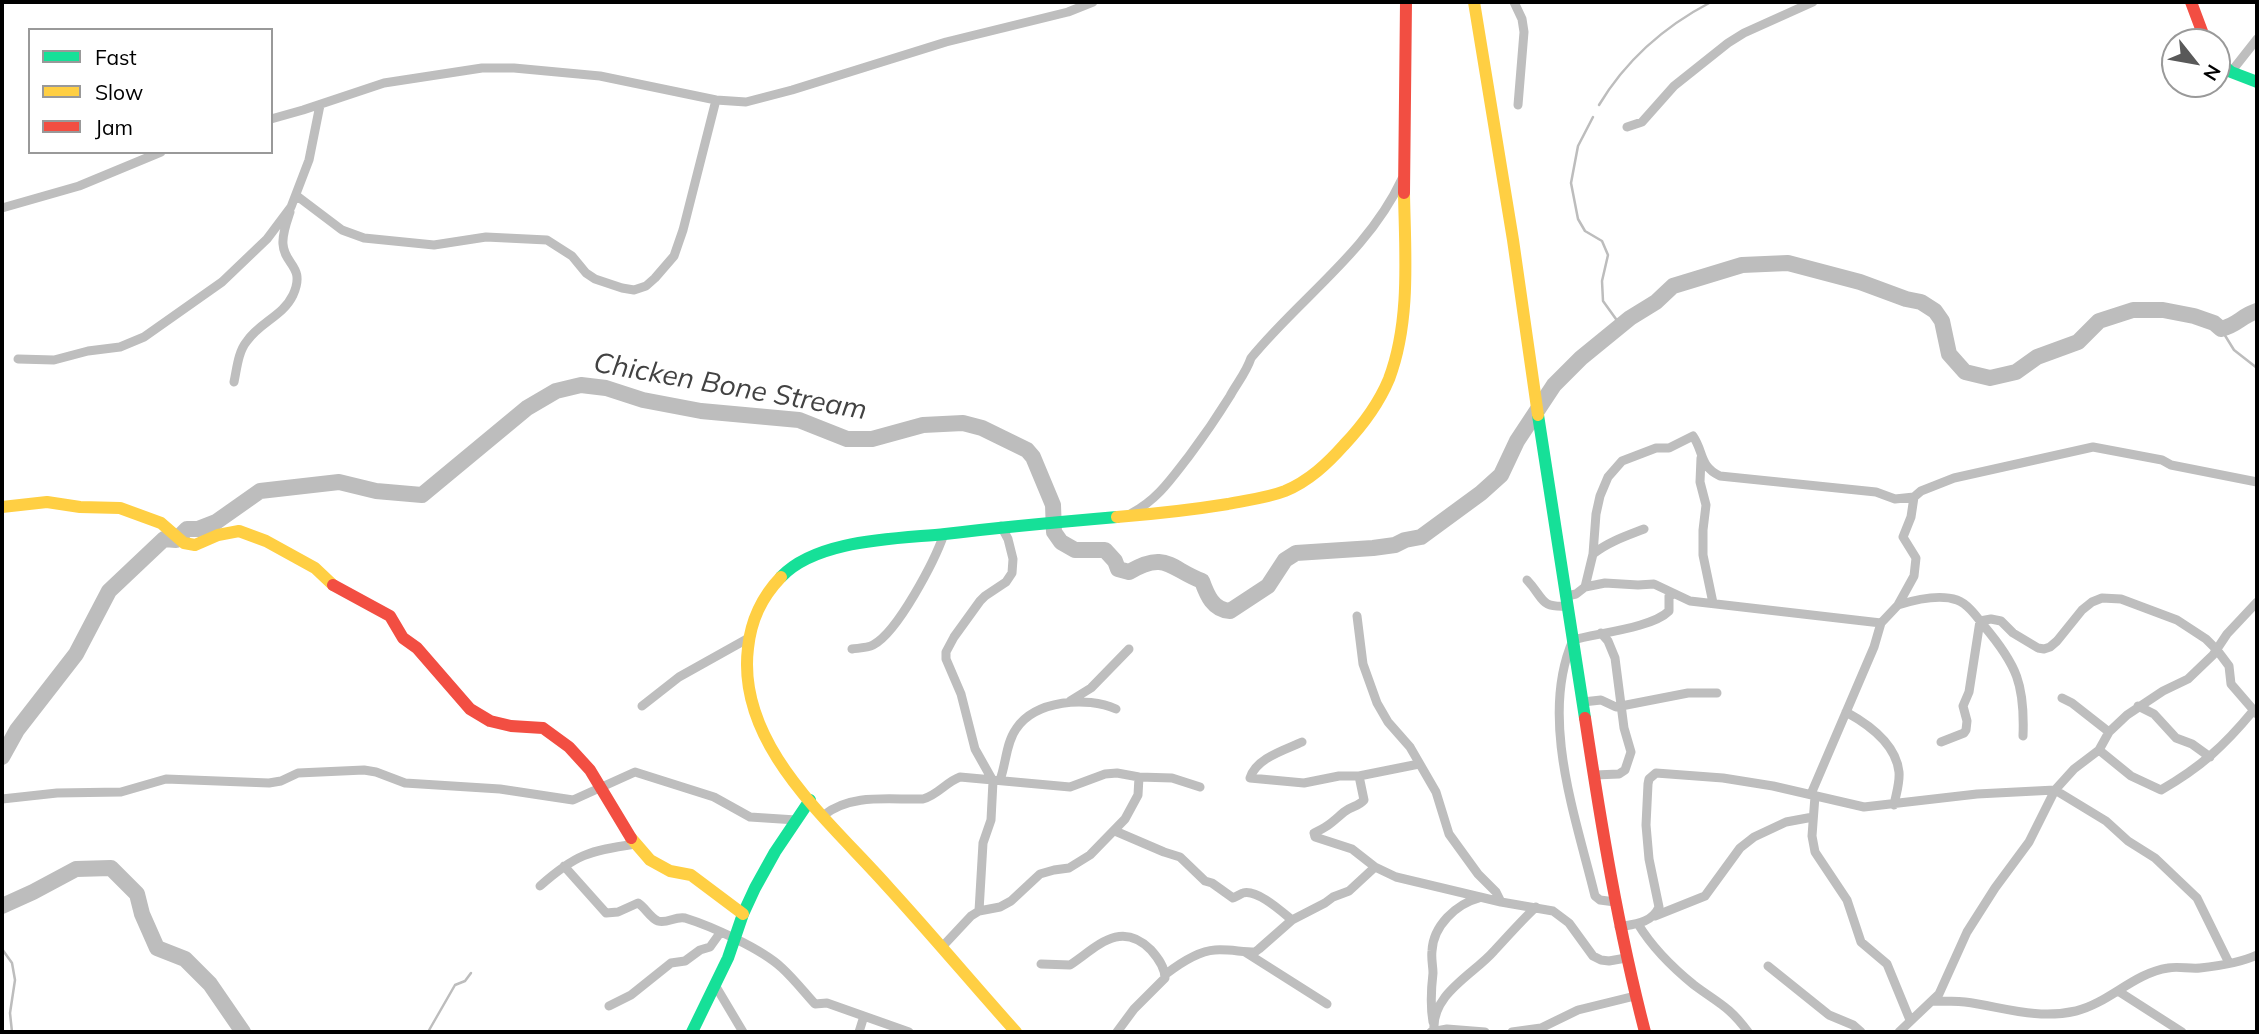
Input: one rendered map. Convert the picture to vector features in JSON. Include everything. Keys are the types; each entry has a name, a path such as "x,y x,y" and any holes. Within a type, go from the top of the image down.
{"main road":[{"path":"1016,1032 810,800 783,765 760,727 746,677 747,639 754,619 768,592 785,573 801,561 843,546 1001,526 1170,513 1284,491 1323,466 1356,430 1381,394 1396,355 1403,299 1406,2"},
{"path":"1474,2 1619,927 1645,1032"},
{"path":"2191,2 2201,28"},
{"path":"2231,72 2257,82"},
{"path":"2,507 47,502 80,507 120,508 166,526 182,541 199,545 218,536 239,531 266,541 315,568 337,588 390,616 403,638 417,648 470,709 490,721 511,726 543,728 569,747 590,770 635,844 660,867 691,875 743,914"},
{"path":"692,1032 715,985 755,888 810,800"}],"street":[{"path":"273,118 384,83 482,68 514,68 600,76 716,100 746,102 946,42 1068,12 1093,2"},
{"path":"1514,2 1522,19 1524,32 1518,105"},
{"path":"1627,127 1642,122 1674,86 1728,43 1813,2"},
{"path":"2231,72 2257,39"},
{"path":"297,196 342,230 364,238 434,245 486,237 547,240 572,256 586,273 595,279 634,290 646,286 674,256 716,100"},
{"path":"18,359 54,360 88,351 120,347 144,337 222,282 267,239 291,207 309,160 320,105"},
{"path":"2,208 79,186 156,154"},
{"path":"1124,518 1144,507 1164,490 1209,431 1248,369 1251,358 1377,223 1404,175"},
{"path":"234,382 241,351 246,342 283,309 294,293 297,275 283,244 291,207"},
{"path":"1585,587 1593,554 1596,514 1608,477 1622,461 1656,448 1669,448 1693,436 1698,442 1701,458 1700,482 1706,505 1703,555 1713,603"},
{"path":"1701,458 1709,469 1720,476 1876,492 1895,499 1914,497 1921,491 1954,478 2093,447 2156,458 2171,465 2257,482"},
{"path":"1910,1020 1887,964 1861,942 1847,900 1815,852 1813,795 1874,647 1881,623 1898,605 1916,565 1913,551 1903,537 1911,517 1914,497"},
{"path":"997,780 975,749 961,694 946,653 980,601 1006,582 1012,573 1013,559 1001,526"},
{"path":"1593,554 1602,547 1644,529"},
{"path":"852,649 872,646 880,640 906,608 933,564 944,534"},
{"path":"1527,580 1546,604 1555,607 1568,601 1585,587 1605,583 1654,584 1690,601 1881,623"},
{"path":"1615,902 1600,901 1595,896 1566,782 1560,746 1565,659 1573,640 1660,618 1669,611 1669,596 1674,594"},
{"path":"1980,621 2001,621 2013,633 2044,649 2057,641 2082,610 2102,598 2112,597 2177,620 2206,639 2229,666 2231,684 2255,713 2226,744 2193,772 2161,790 2131,776 2099,750"},
{"path":"1898,605 1933,599 1956,600 1968,608 2012,662 2023,702 2023,736"},
{"path":"1899,1032 1933,1001 1944,984 1971,924 2029,842 2055,790 2074,769 2099,750 2109,732 2138,706 2188,679 2257,603"},
{"path":"1357,616 1363,664 1388,722 1401,733 1436,792 1449,834 1478,874 1496,892 1501,902"},
{"path":"1941,742 1966,730 1967,721 1963,706 1969,692 1980,621"},
{"path":"1595,775 1619,774 1628,765 1631,752 1624,729 1612,649 1601,633"},
{"path":"642,706 687,673 747,639"},
{"path":"1062,705 1091,688 1129,649"},
{"path":"1583,702 1601,700 1614,707 1688,693 1717,692"},
{"path":"2062,698 2109,732"},
{"path":"979,911 983,843 991,820 997,780 1016,729 1022,721 1040,711 1062,705 1093,701 1116,709"},
{"path":"2138,706 2154,715 2176,738 2192,744 2210,757"},
{"path":"1846,712 1873,729 1894,756 1899,778 1894,805"},
{"path":"1302,742 1266,759 1254,769 1250,778 1318,782 1339,776 1359,776 1419,764"},
{"path":"2,799 57,793 121,792 166,779 269,783 298,773 364,770 405,783 500,789 573,800 635,772 714,797 750,817 796,820"},
{"path":"824,815 839,805 859,800 923,799 933,796 952,780 960,777 1070,787 1108,773 1172,778 1200,787"},
{"path":"1654,916 1659,902 1649,859 1646,825 1648,784 1656,773 1723,778 1813,795 1853,806 1894,805 1977,794 2055,790 2106,821 2128,841 2155,858 2197,898 2229,963"},
{"path":"1359,776 1364,800 1314,835 1352,849 1375,867 1418,884 1553,911 1569,923 1593,956 1609,961 1626,958"},
{"path":"942,947 979,911 1000,907 1011,901 1040,874 1069,868 1082,862 1125,819 1138,795 1139,777"},
{"path":"1619,927 1638,924 1705,897 1740,848 1754,837 1786,822 1813,817"},
{"path":"1115,831 1180,857 1205,881 1212,883 1228,896 1233,898 1245,892 1252,893 1273,904 1292,920"},
{"path":"540,886 564,866 592,851 635,844"},
{"path":"564,866 606,913 618,912 638,903 657,920 666,921 678,917 720,933 779,966 816,1004 827,1003 907,1032"},
{"path":"1117,1032 1139,1003 1164,982 1166,974 1177,966 1207,951 1255,952 1292,920 1349,891 1375,867"},
{"path":"1433,1028 1430,1005 1432,951 1436,937 1443,923 1465,901 1481,897"},
{"path":"1433,1028 1438,1009 1457,985 1536,907"},
{"path":"1638,924 1676,970 1733,1012 1748,1032"},
{"path":"608,1006 631,995 671,963 685,961 700,950 710,947 720,933"},
{"path":"1041,964 1070,965 1111,937 1129,937 1154,953 1166,974"},
{"path":"1243,951 1327,1004"},
{"path":"1933,1001 1965,1002 2017,1013 2050,1015 2094,1005 2143,976 2167,968 2200,968 2257,955"},
{"path":"1768,966 1829,1015 1853,1025 1861,1032"},
{"path":"715,985 743,1032"},
{"path":"2118,991 2182,1032"},
{"path":"1512,1032 1545,1029 1578,1010 1635,996"},
{"path":"859,1032 864,1016"},
{"path":"1433,1028 1485,1032"}],"waterway":[{"path":"1599,105 1621,73 1662,33 1711,2"},
{"path":"1593,117 1578,146 1571,183 1578,219 1585,231 1602,241 1608,255 1602,281 1603,301 1621,326"},
{"name":"Chicken Bone Stream","path":"2,757 17,730 76,654 109,591 164,539 176,540 187,529 198,529 216,522 260,491 339,482 376,491 422,495 527,408 556,391 581,385 606,388 643,400 701,411 799,420 847,439 872,439 923,425 963,423 982,428 1027,450 1033,457 1053,505 1054,532 1061,542 1075,550 1105,550 1118,569 1129,572 1152,562 1167,564 1202,581 1215,605 1230,611 1268,586 1285,560 1296,553 1373,548 1421,537 1501,475 1517,441 1554,385 1581,358 1630,318 1656,302 1673,286 1742,265 1788,263 1921,302 1935,311 1942,321 1949,354 1965,372 1990,378 2016,372 2037,357 2078,342 2099,321 2133,310 2163,310 2194,316 2214,323 2221,329 2257,311"},
{"path":"2221,329 2234,350 2257,368"},
{"path":"2,906 76,869 111,868 137,894 142,914 157,948 185,959 210,984 243,1032"},
{"path":"2,949 12,963 15,980 10,1013 12,1032"},
{"path":"428,1032 455,985 465,981 471,973"}],"traffic: fast":[{"path":"2231,72 2257,82"},
{"path":"1538,415 1585,718"},
{"path":"781,577 796,564 815,555 858,543 1117,517"},
{"path":"692,1032 728,958 755,888 775,852 810,800"}],"traffic: slow":[{"path":"1474,2 1538,415"},
{"path":"1117,517 1214,506 1278,493 1310,477 1351,438 1370,414 1389,379 1401,334 1405,287 1404,193"},
{"path":"2,507 47,502 80,507 120,508 161,523 184,543 195,545 218,535 239,531 266,541 315,568 333,585"},
{"path":"781,577 758,610 748,648 748,684 757,718 772,750 816,809 1016,1032"},
{"path":"631,838 650,860 670,871 691,875 743,914"}],"traffic: jam":[{"path":"1404,193 1406,2"},
{"path":"2191,2 2201,28"},
{"path":"333,585 390,616 403,638 417,648 470,709 490,721 511,726 543,728 569,747 590,770 631,838"},
{"path":"1585,718 1611,876 1645,1032"}]}
